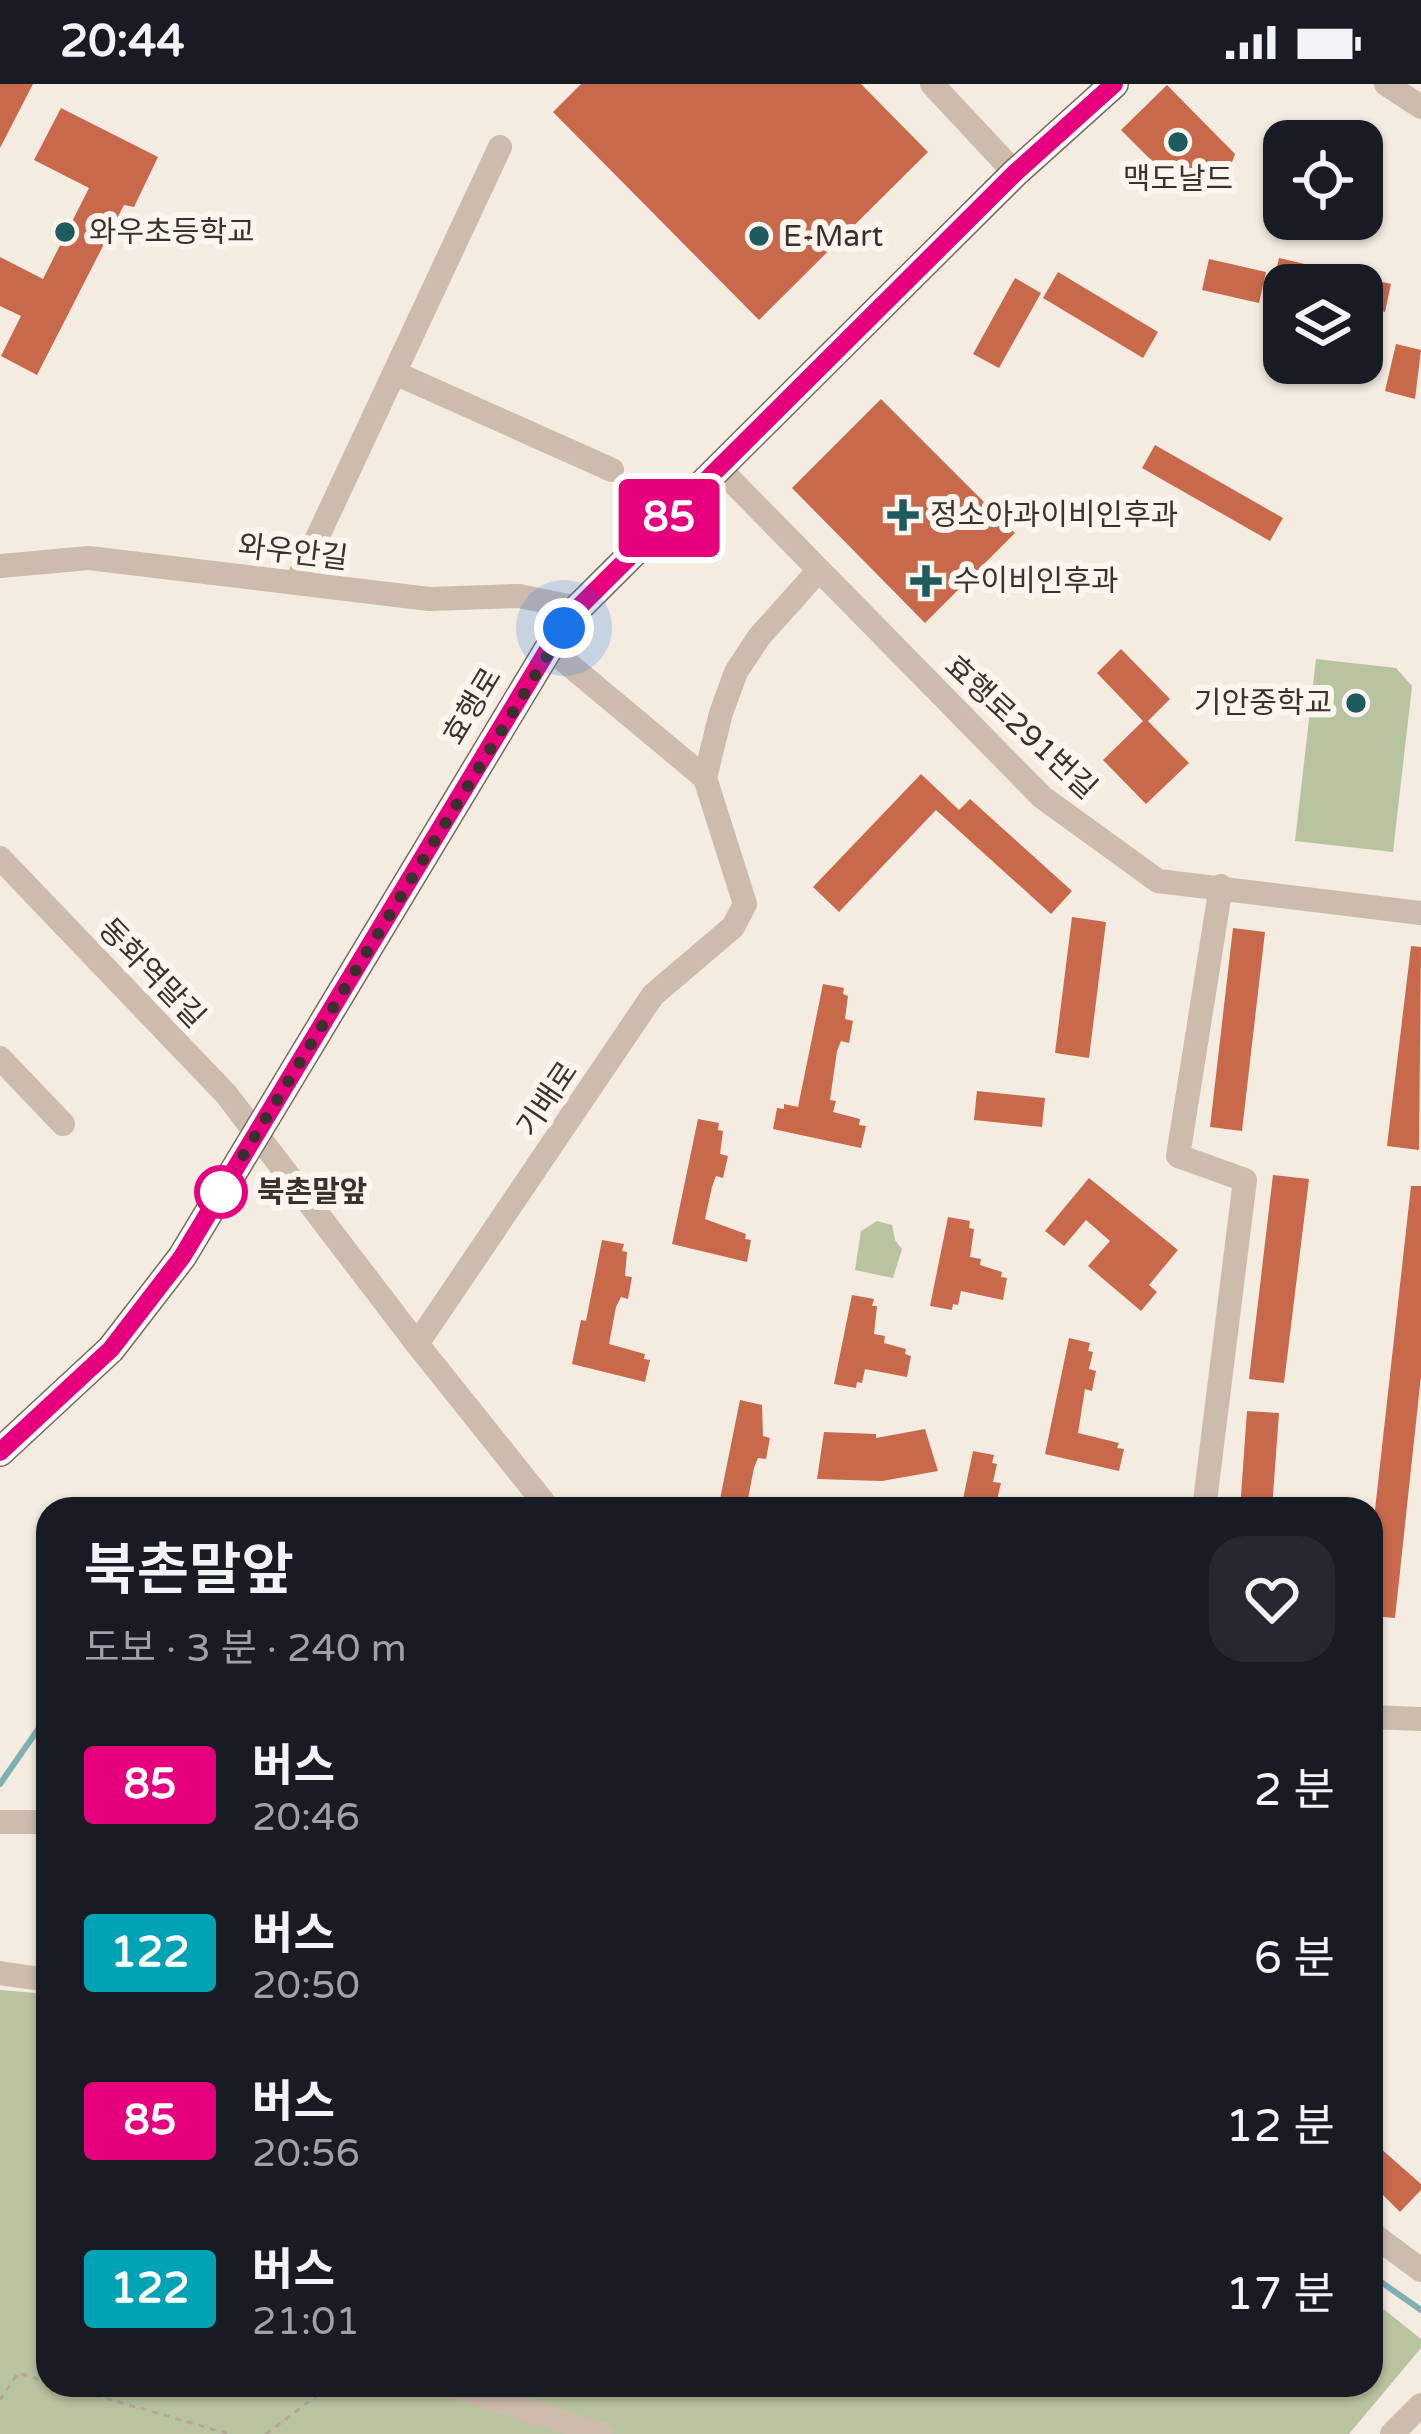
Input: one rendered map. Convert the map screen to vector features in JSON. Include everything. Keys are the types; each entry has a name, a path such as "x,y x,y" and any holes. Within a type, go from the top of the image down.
{"main road":[{"name":"효행로","path":"0,1452 111,1349 182,1257 549,648 578,608 1096,90"}],"street":[{"path":"932,84 1015,173"},
{"path":"1386,84 1421,107"},
{"path":"296,583 500,147"},
{"path":"395,373 612,470"},
{"name":"효행로291번길","path":"719,468 1042,797 1158,881 1421,914"},
{"name":"와우안길","path":"0,566 89,558 429,598 519,596 578,608"},
{"path":"549,648 706,778 736,672 768,625 819,570"},
{"name":"기배로","path":"417,1344 653,994 733,927 745,904 706,778"},
{"name":"동화역말길","path":"0,858 257,1132"},
{"path":"1205,1497 1245,1180 1178,1156 1221,886"},
{"path":"0,1058 63,1124"},
{"path":"257,1132 539,1497"},
{"path":"1383,1718 1421,1719"},
{"path":"0,1822 36,1822"},
{"path":"0,1973 36,1978"},
{"path":"1398,2254 1421,2241"},
{"path":"1383,2242 1421,2270"},
{"path":"488,2397 601,2434"},
{"path":"1392,2434 1421,2405"}],"path":[{"path":"0,2400 18,2373 36,2378"},
{"path":"101,2397 229,2434"},
{"path":"266,2434 315,2397"}],"green space":[{"path":"1316,659 1396,668 1412,686 1393,852 1295,841"},
{"path":"877,1221 892,1225 902,1249 893,1278 855,1270 861,1231"},
{"path":"0,1990 36,1993 36,2397 1380,2397 1349,2434 0,2434"},
{"path":"1383,2309 1421,2339 1421,2348 1383,2393"}],"building":[{"path":"0,84 33,84 0,148"},
{"name":"E-Mart","path":"581,84 861,84 928,152 759,320 553,112"},
{"name":"맥도날드","path":"1167,85 1235,154 1228,173 1202,195 1177,186 1121,130"},
{"path":"61,108 158,157 134,207 124,205 37,375 1,356 21,316 0,306 0,257 43,279 89,188 34,160"},
{"path":"1209,259 1263,271 1259,303 1202,290"},
{"path":"1058,272 1158,332 1143,358 1043,298"},
{"path":"1015,278 1041,293 999,368 973,354"},
{"path":"1383,282 1391,284 1383,312"},
{"path":"1396,344 1421,350 1415,399 1385,391"},
{"path":"881,399 1015,533 925,623 792,488"},
{"path":"1155,445 1283,518 1270,541 1142,468"},
{"path":"1121,649 1170,699 1148,721 1189,763 1146,804 1103,760 1143,721 1097,673"},
{"path":"921,774 959,810 970,799 1072,891 1051,914 936,810 839,912 813,887"},
{"path":"1072,917 1106,922 1089,1058 1055,1053"},
{"path":"1233,928 1265,932 1242,1131 1210,1127"},
{"path":"1411,946 1421,947 1419,1150 1387,1146"},
{"path":"823,984 844,988 848,996 845,1019 853,1021 849,1043 841,1041 837,1051 830,1100 836,1101 833,1112 860,1119 859,1125 866,1126 861,1148 773,1129 777,1108 784,1109 784,1104 798,1107"},
{"path":"977,1091 1045,1098 1042,1127 974,1120"},
{"path":"698,1119 719,1123 718,1130 723,1131 720,1154 728,1156 723,1178 716,1176 705,1219 746,1234 745,1239 751,1240 747,1262 672,1244"},
{"path":"1273,1175 1309,1179 1284,1383 1249,1379"},
{"path":"1089,1178 1178,1250 1149,1285 1157,1292 1141,1311 1088,1266 1110,1241 1086,1220 1064,1246 1045,1231"},
{"path":"1411,1186 1421,1186 1421,1376 1395,1618 1383,1617 1383,1497 1376,1497"},
{"path":"948,1217 970,1221 969,1228 974,1229 970,1257 981,1259 980,1265 1007,1278 1003,1300 961,1291 952,1310 930,1306"},
{"path":"602,1240 624,1244 625,1276 632,1277 628,1299 621,1297 616,1307 609,1344 645,1354 644,1359 650,1360 645,1382 572,1364"},
{"path":"852,1295 874,1299 874,1334 885,1336 884,1343 906,1349 905,1354 911,1356 907,1377 865,1369 856,1388 834,1384"},
{"path":"1069,1338 1090,1343 1089,1369 1096,1371 1092,1391 1085,1389 1078,1433 1119,1443 1117,1448 1124,1449 1119,1471 1045,1454"},
{"path":"740,1400 762,1405 763,1436 770,1438 766,1459 758,1458 748,1497 720,1497"},
{"path":"1247,1411 1279,1413 1273,1497 1241,1497"},
{"path":"925,1429 938,1471 882,1481 817,1479 824,1432 876,1434 876,1438"},
{"path":"973,1451 994,1455 993,1482 1001,1483 998,1497 963,1497"},
{"path":"1383,2151 1421,2184 1421,2190 1400,2212 1383,2195"}],"waterway":[{"path":"0,1784 36,1732"},
{"path":"1383,2283 1421,2310"}],"bus line":[{"name":"85","path":"0,1452 111,1349 182,1257 549,648 578,608 1015,173 1114,84"}],"place":[{"name":"맥도날드","path":"1178,142"},
{"name":"와우초등학교","path":"65,232"},
{"name":"E-Mart","path":"759,236"},
{"name":"정소아과이비인후과","path":"903,515"},
{"name":"수이비인후과","path":"926,581"},
{"name":"기안중학교","path":"1356,703"},
{"name":"북촌말앞","path":"221,1192"}],"route":[{"path":"221,1192 564,628"}]}
